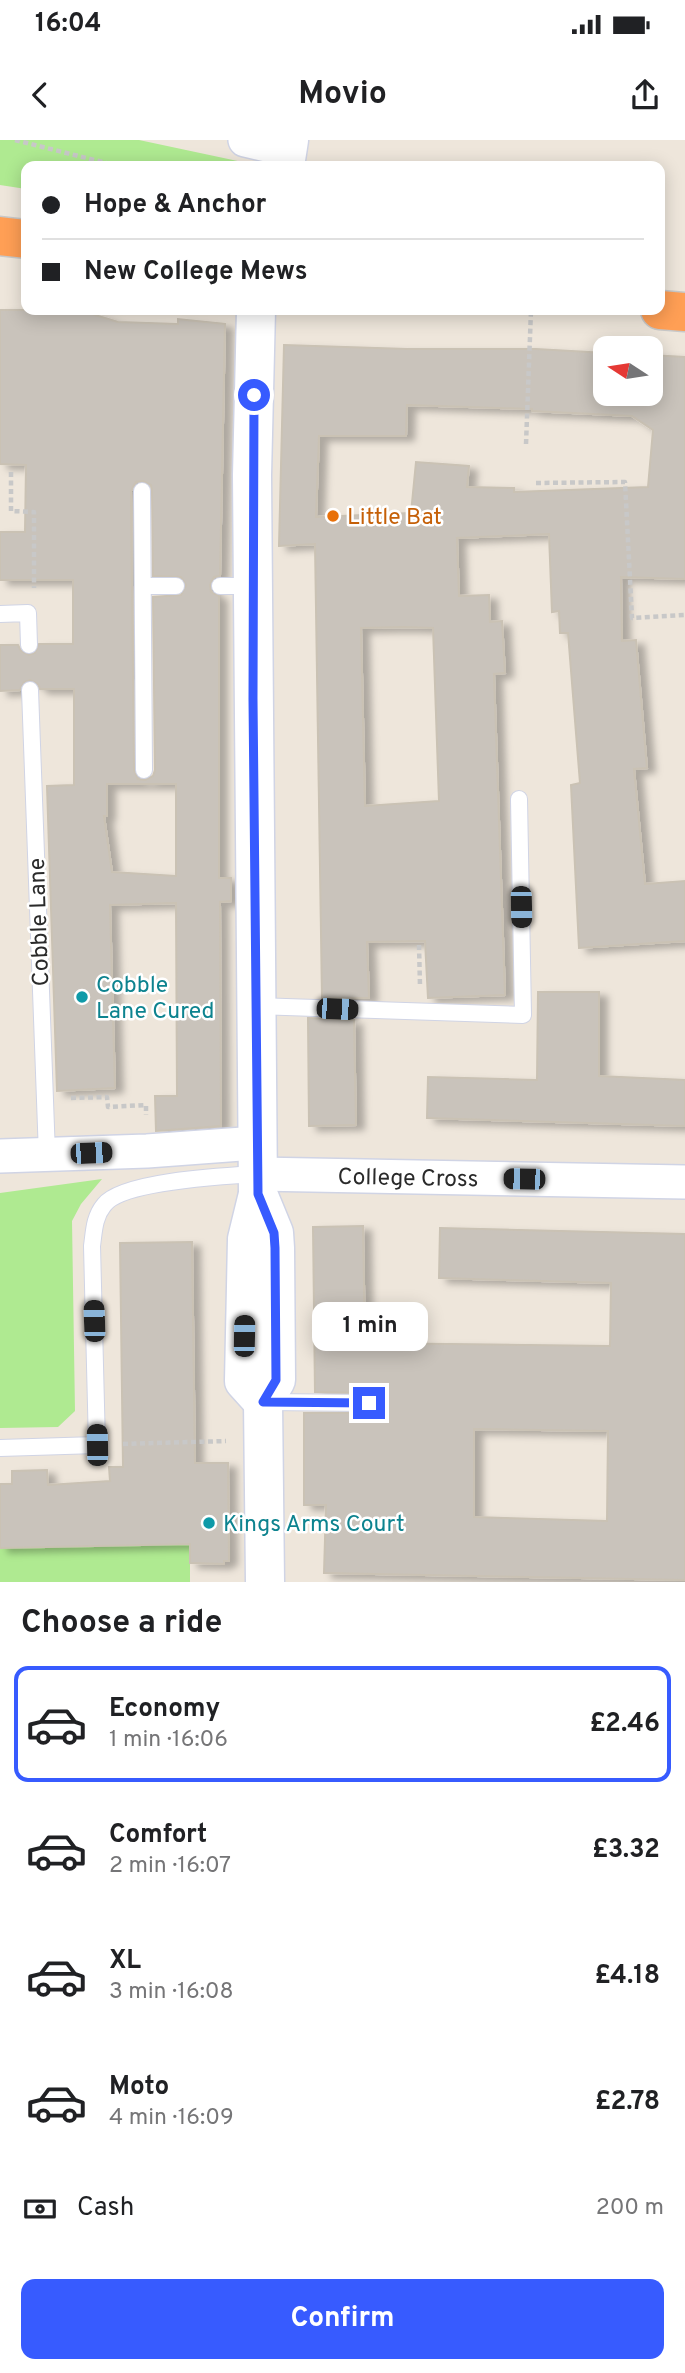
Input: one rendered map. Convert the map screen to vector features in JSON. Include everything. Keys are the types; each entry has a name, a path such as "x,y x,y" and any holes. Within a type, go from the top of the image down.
{"highway":[{"path":"0,236 21,238"},
{"path":"665,310 685,312"}],"street":[{"path":"245,140 288,152"},
{"path":"256,315 236,586 256,1006 258,1170 247,1238 244,1381 263,1402"},
{"name":"College Cross","path":"0,1156 148,1151 258,1170 685,1182"},
{"path":"258,1170 274,1233 276,1329 276,1380 263,1402 265,1582"}],"lane":[{"path":"142,491 144,770"},
{"path":"143,586 176,586"},
{"path":"0,614 28,612 29,645"},
{"name":"Cobble Lane","path":"30,690 47,1155"},
{"path":"256,1006 523,1015 519,799"},
{"path":"0,1448 97,1445 92,1247 97,1216 105,1203 120,1192 138,1187 258,1170"},
{"path":"245,1293 276,1329"},
{"path":"263,1402 369,1403"}],"path":[{"path":"15,140 98,161"},
{"path":"526,444 531,315"},
{"path":"10,472 11,511 34,512 34,600 28,612"},
{"path":"536,483 625,482 632,618 685,615"},
{"path":"419,945 421,1011"},
{"path":"44,1099 107,1097 108,1107 146,1105 148,1151"},
{"path":"97,1445 196,1442"}],"green space":[{"path":"0,140 139,140 238,161 21,161 21,188 0,185"},
{"path":"102,1179 81,1204 72,1221 75,1411 58,1427 0,1428 0,1193"},
{"path":"190,1535 190,1582 0,1582 0,1548 155,1544"}],"building":[{"path":"0,310 21,310 21,315 95,315 118,322 178,324 178,319 225,324 220,576 214,577 210,585 211,592 219,596 219,878 231,878 231,901 220,902 221,1126 156,1131 155,1096 177,1096 176,903 110,905 115,1088 57,1091 47,786 74,785 74,689 40,689 38,684 30,680 24,682 20,690 0,691 0,645 18,645 21,651 29,655 35,653 39,644 73,644 73,580 0,580 0,532 25,532 26,465 0,464","holes":["143,481 151,485 153,576 181,577 186,585 181,595 153,597 155,770 153,776 145,780 138,779 134,770 131,491 136,482","107,784 176,784 176,876 112,872 104,816 107,816"]},
{"path":"284,345 593,352 593,406 663,406 663,356 685,357 685,579 621,577 622,641 636,640 647,768 634,769 645,884 685,881 685,941 579,948 571,785 580,783 568,633 560,633 559,611 552,612 549,534 457,538 459,596 489,595 490,622 502,621 505,673 494,674 505,995 428,998 425,941 367,942 369,998 322,998 315,544 279,546","holes":["407,405 532,409 632,416 653,430 648,487 514,492 514,488 467,487 469,466 416,462 411,513 316,517 319,436 406,436","361,628 433,628 439,801 365,806"]},
{"path":"538,992 599,992 599,1076 685,1080 685,1126 427,1118 428,1077 537,1080"},
{"path":"308,1018 354,1020 356,1125 309,1126"},
{"path":"363,1226 365,1343 610,1346 611,1283 439,1278 440,1228 685,1234 685,1580 324,1573 326,1505 304,1505 304,1413 370,1413 378,1409 379,1402 375,1394 370,1393 315,1392 313,1227","holes":["474,1429 608,1431 607,1521 474,1517"]},
{"path":"192,1242 195,1463 228,1463 229,1561 224,1561 224,1564 190,1563 190,1544 0,1548 0,1484 12,1484 12,1471 47,1470 48,1485 110,1481 109,1467 123,1467 120,1243"}],"place":[{"name":"Little Bat","path":"333,516"},
{"name":"Cobble Lane Cured","path":"82,997"},
{"name":"Kings Arms Court","path":"209,1523"}],"route":[{"path":"254,395 253,699 258,1194 274,1233 276,1329 276,1380 263,1402 369,1403"}]}
